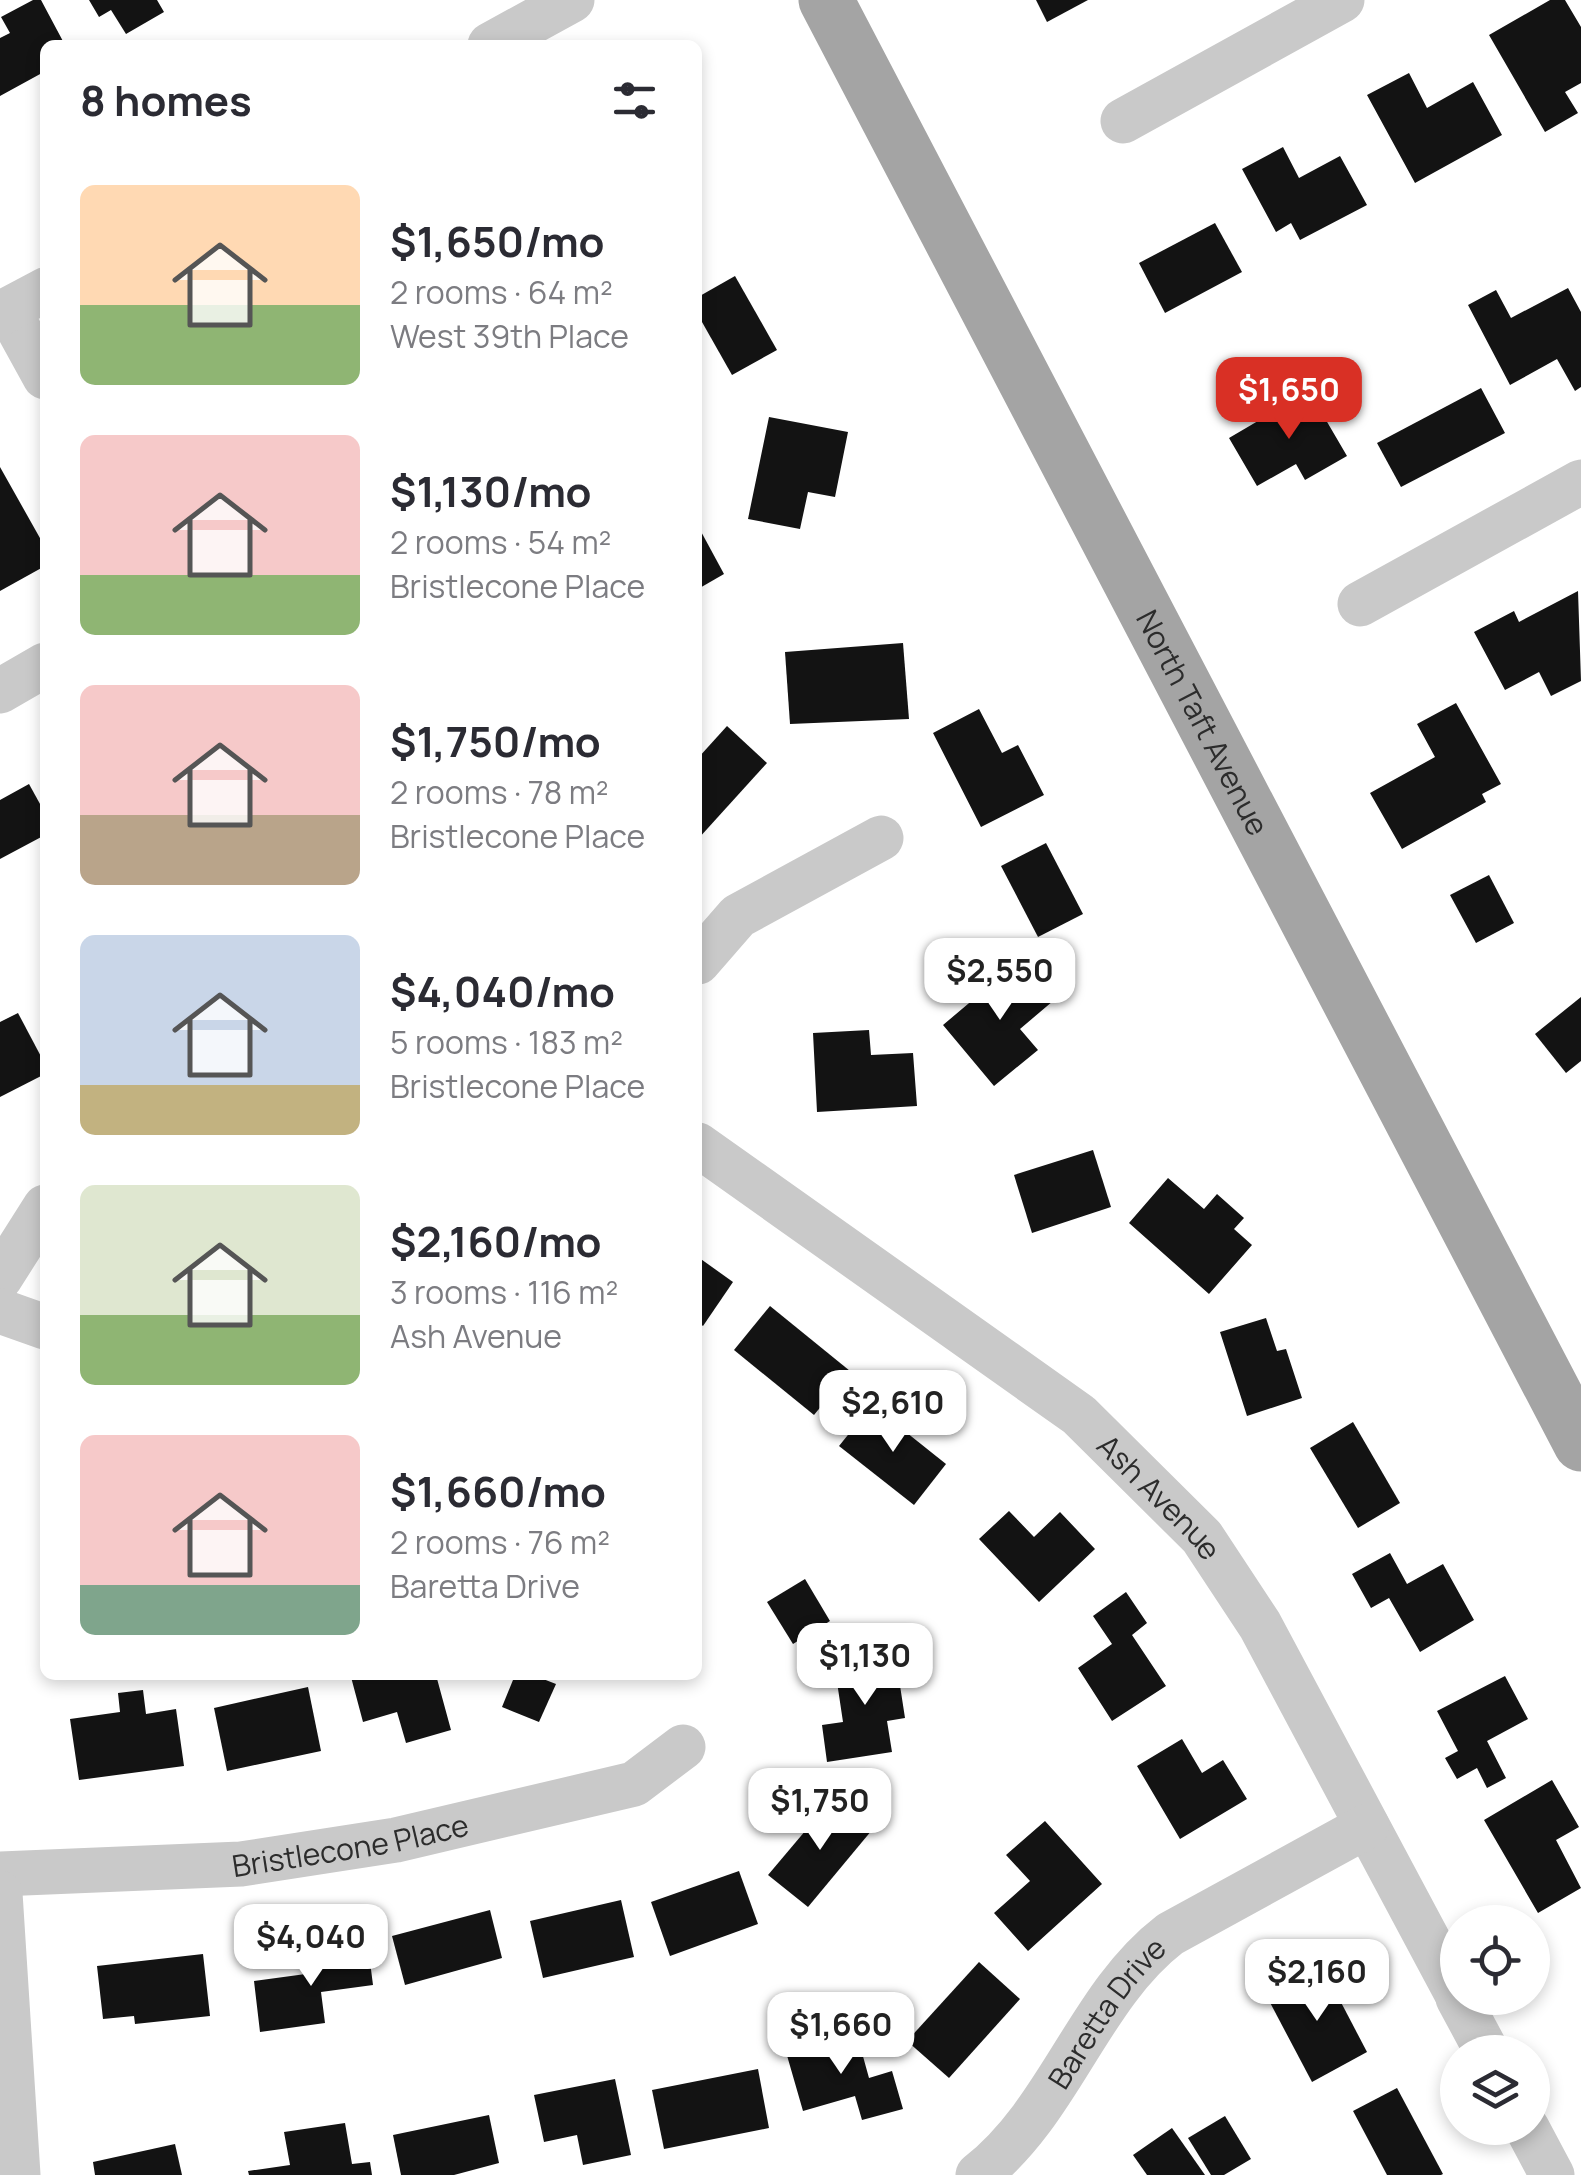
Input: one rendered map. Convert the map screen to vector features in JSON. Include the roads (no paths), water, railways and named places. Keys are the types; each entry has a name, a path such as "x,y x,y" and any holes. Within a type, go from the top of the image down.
{"main road":[{"name":"North Taft Avenue","path":"826,0 1581,1444"}],"street":[{"path":"499,40 572,0"},
{"path":"1123,122 1342,0"},
{"path":"18,305 40,364"},
{"path":"1360,604 1581,482"},
{"path":"0,690 40,669"},
{"path":"702,957 738,916 881,838"},
{"name":"Ash Avenue","path":"702,1148 1022,1372 1131,1462 1222,1564 1440,1963"},
{"path":"0,1278 40,1215"},
{"path":"0,1310 40,1326"},
{"name":"Bristlecone Place","path":"0,1874 241,1864 396,1840 634,1784 683,1747"},
{"name":"Baretta Drive","path":"978,2175 1027,2129 1146,1952 1170,1934 1368,1826"},
{"path":"0,1893 18,2175"},
{"path":"1536,2145 1552,2175"}]}
